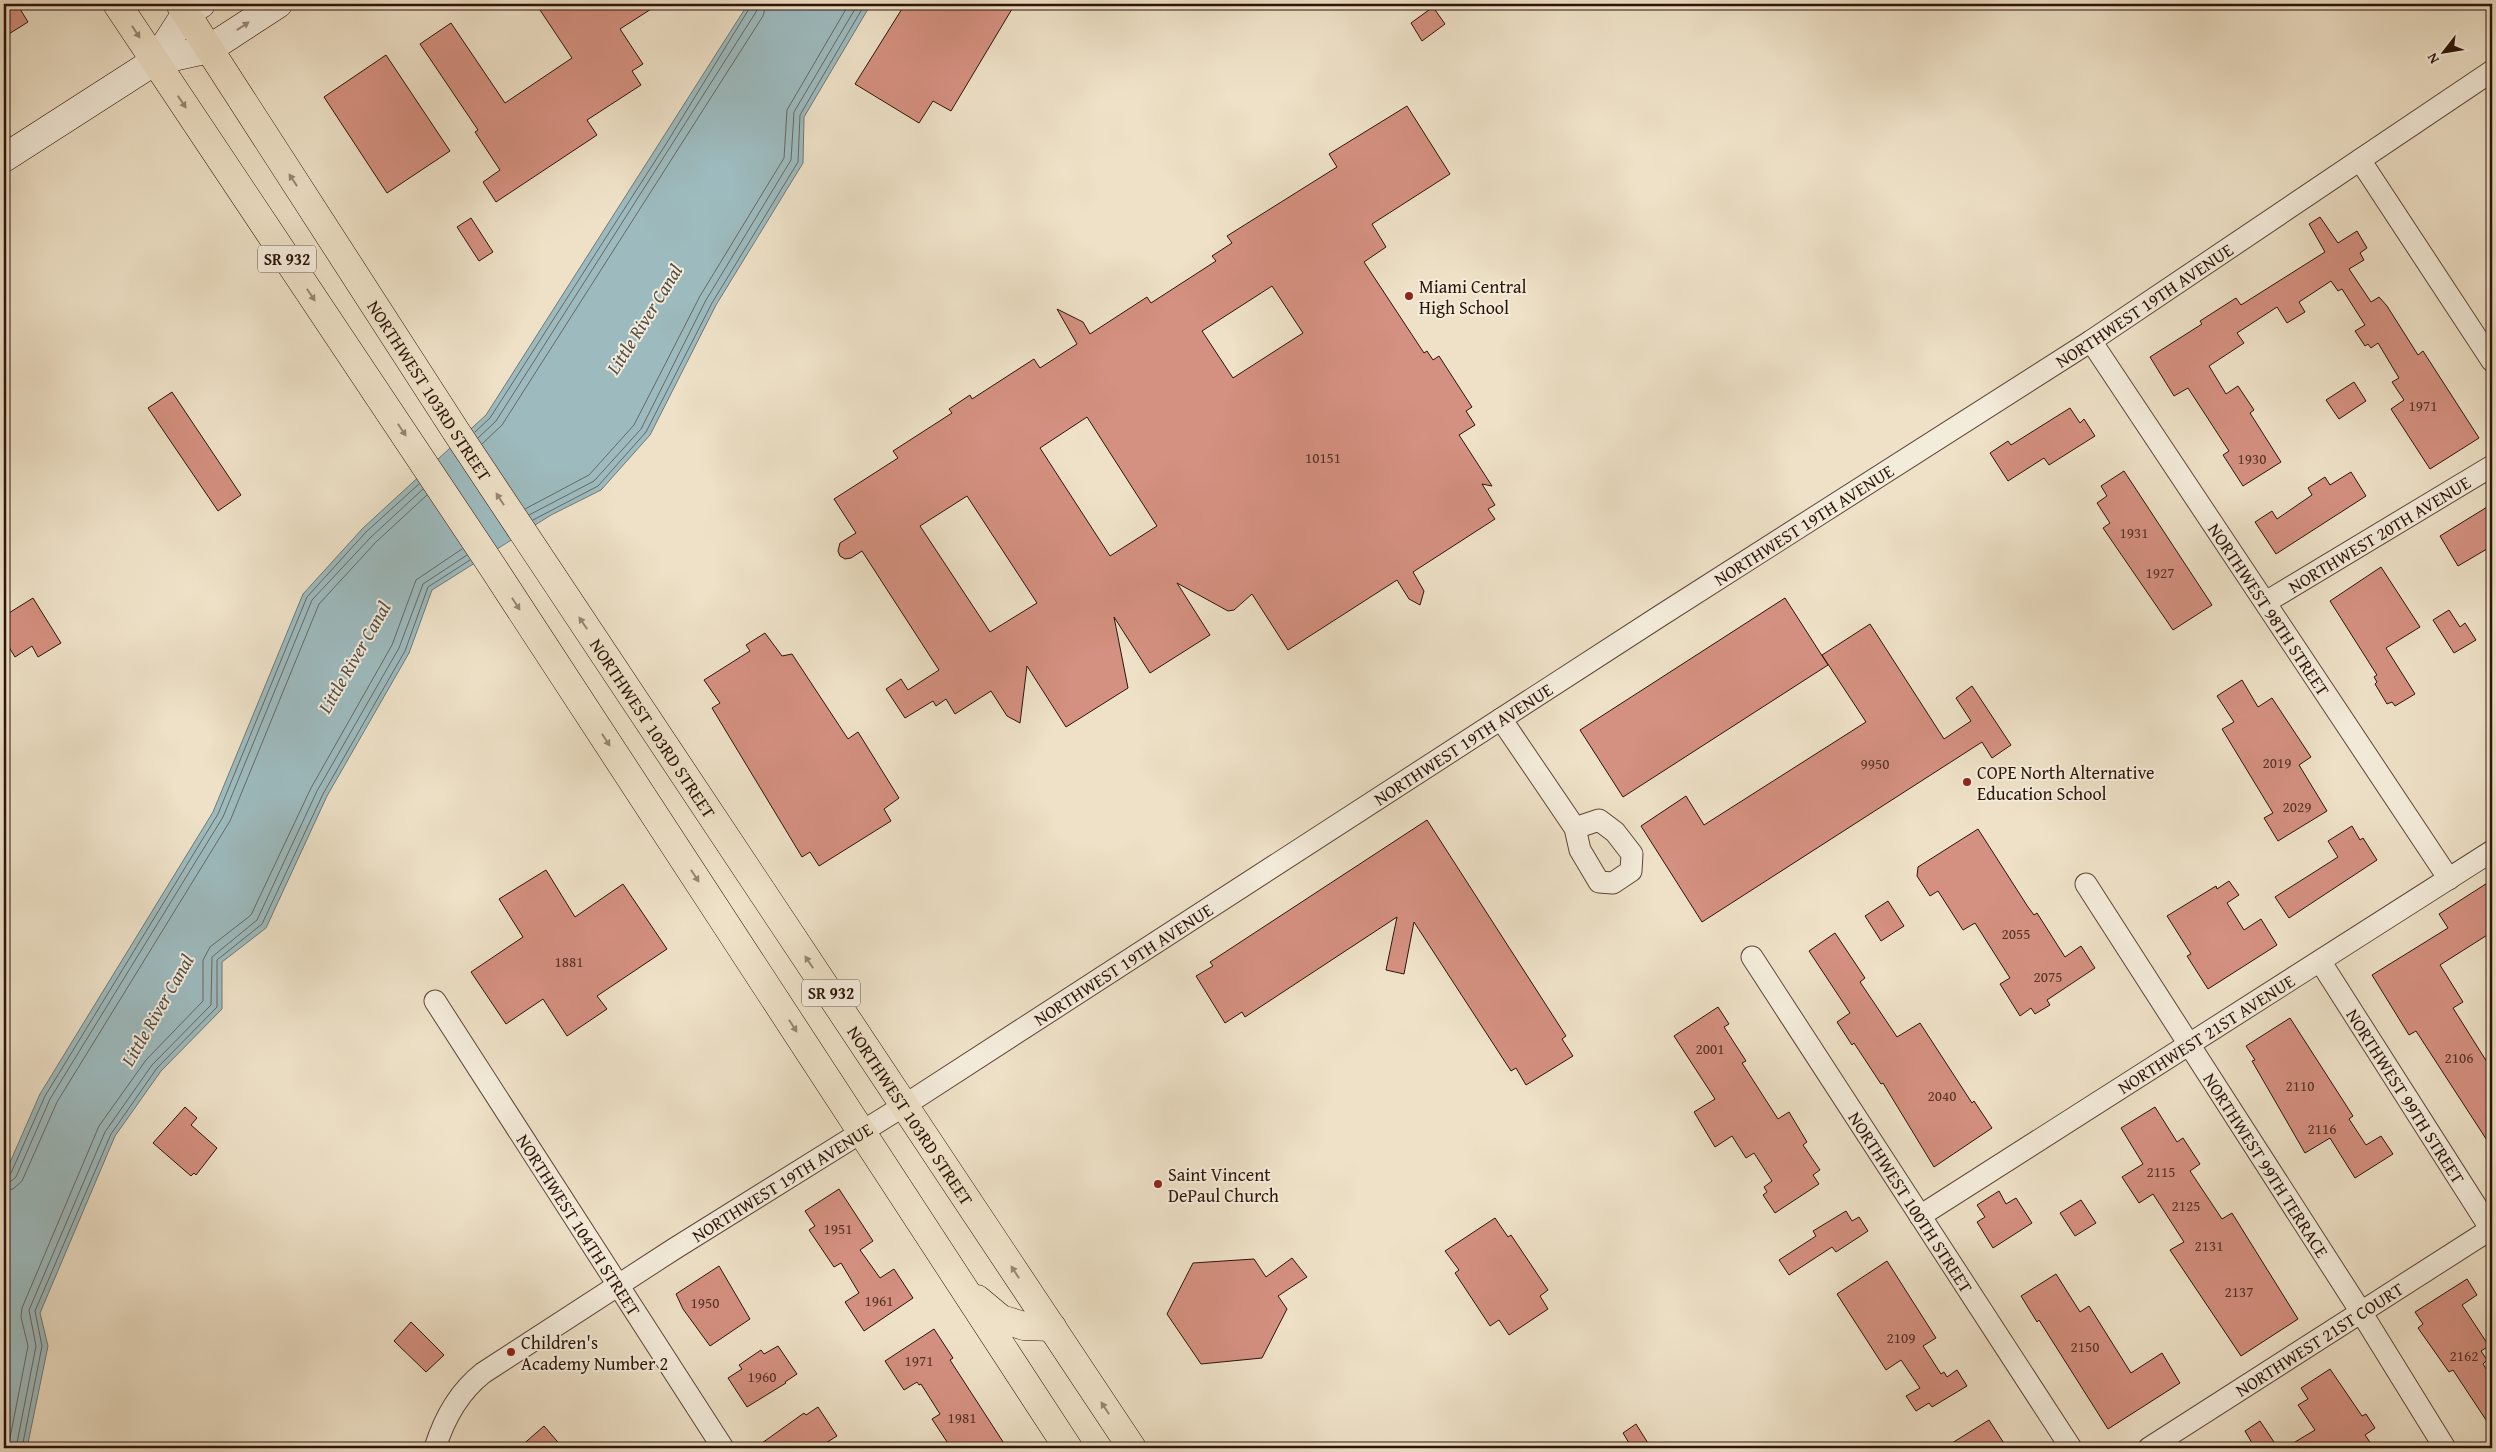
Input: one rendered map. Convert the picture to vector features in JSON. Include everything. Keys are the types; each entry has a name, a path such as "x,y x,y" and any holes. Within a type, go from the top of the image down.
{"main road":[{"name":"SR 932","path":"117,4 490,563 960,1286 1068,1448"},
{"path":"4,158 155,61 209,49 278,4"},
{"path":"155,61 189,7"},
{"name":"NORTHWEST 103RD STREET","path":"189,7 209,49 527,540 1132,1448"},
{"path":"960,1286 1001,1319 1024,1326 1052,1327"}],"street":[{"name":"NORTHWEST 19TH AVENUE","path":"435,1448 443,1423 470,1383 483,1373 905,1105 1501,719 2091,341 2492,71"},
{"path":"2360,160 2492,360"},
{"name":"NORTHWEST 98TH STREET","path":"2091,341 2449,879"},
{"name":"NORTHWEST 20TH AVENUE","path":"2266,602 2492,466"},
{"path":"1501,719 1575,828"},
{"name":"NORTHWEST 21ST AVENUE","path":"1920,1216 2492,852"},
{"name":"NORTHWEST 99TH TERRACE","path":"2086,884 2361,1312 2445,1448"},
{"name":"NORTHWEST 100TH STREET","path":"1752,957 2071,1448"},
{"name":"NORTHWEST 99TH STREET","path":"2320,960 2491,1230"},
{"name":"NORTHWEST 104TH STREET","path":"435,1001 723,1448"},
{"name":"NORTHWEST 21ST COURT","path":"2148,1448 2491,1230"}],"water":[{"name":"Little River Canal","path":"748,4 871,4 804,117 803,163 716,305 650,435 601,490 551,515 432,590 409,653 327,796 266,928 222,962 222,1009 161,1071 115,1136 40,1313 48,1346 27,1448 4,1448 4,1176 40,1094 213,812 303,594 363,528 486,415"}],"building":[{"path":"4,4 17,4 28,22 4,37"},
{"path":"536,4 659,4 620,29 643,64 632,71 641,85 587,120 597,135 496,202 483,182 500,170 475,132 478,130 420,44 451,23 505,103 572,58"},
{"path":"905,4 1015,4 951,111 933,101 919,123 855,84"},
{"path":"1433,7 1445,24 1422,41 1411,23"},
{"path":"386,55 450,151 387,193 324,97"},
{"path":"1407,106 1450,174 1372,224 1386,247 1364,262 1424,353 1427,351 1433,360 1439,356 1472,407 1466,411 1475,425 1459,435 1492,486 1482,484 1495,505 1488,509 1495,519 1413,572 1424,591 1420,605 1409,599 1397,580 1288,650 1252,594 1234,610 1228,611 1177,583 1210,635 1150,673 1114,617 1128,688 1066,727 1027,666 1020,723 1007,716 991,691 955,714 946,699 936,706 933,701 905,718 886,689 901,679 908,690 939,670 862,551 851,558 845,559 840,556 838,551 840,543 856,533 834,499 898,458 893,451 952,413 949,409 970,395 972,399 1034,359 1040,368 1077,344 1057,309 1083,322 1090,334 1147,297 1151,303 1216,261 1212,256 1232,243 1227,236 1337,167 1329,154","holes":["1272,286 1303,333 1233,378 1202,331","1087,417 1157,526 1110,556 1040,448","967,496 1037,603 990,632 920,526"]},
{"path":"2320,217 2338,243 2357,231 2367,248 2360,253 2364,260 2349,269 2371,302 2379,297 2387,306 2418,355 2423,351 2479,438 2430,469 2391,409 2404,400 2392,382 2399,378 2378,343 2371,348 2368,344 2365,346 2355,331 2365,325 2342,289 2338,291 2331,281 2299,302 2305,312 2287,323 2277,307 2237,333 2244,343 2209,366 2226,394 2238,386 2254,410 2250,413 2281,462 2243,486 2223,455 2229,451 2188,388 2174,396 2150,357 2202,324 2200,321 2236,298 2241,305 2325,252 2309,224"},
{"path":"471,218 493,252 479,261 457,227"},
{"path":"2354,382 2366,401 2339,419 2326,400"},
{"path":"172,392 241,495 218,511 148,408"},
{"path":"2070,408 2080,423 2084,419 2095,436 2049,465 2044,458 2008,481 1990,453 2008,441 2011,445"},
{"path":"2124,471 2212,605 2173,630 2103,528 2110,523 2097,503 2107,496 2101,486"},
{"path":"2351,472 2366,496 2276,554 2255,522 2272,511 2277,519 2312,495 2308,488 2325,477 2330,485"},
{"path":"2492,504 2492,546 2458,566 2440,536"},
{"path":"2381,567 2420,627 2386,648 2415,694 2395,706 2392,702 2387,704 2375,684 2377,682 2374,677 2377,675 2330,601"},
{"path":"33,598 61,643 38,657 32,646 15,657 4,639 4,616"},
{"path":"1785,598 1828,665 1623,797 1580,730"},
{"path":"2449,610 2460,627 2465,623 2476,640 2454,653 2433,620"},
{"path":"1870,624 1944,739 1971,721 1956,698 1972,686 2011,745 1992,758 1982,742 1702,922 1641,826 1686,796 1704,825 1866,722 1822,655"},
{"path":"765,633 782,656 792,654 848,739 858,732 899,798 884,809 891,821 819,866 810,852 802,857 712,708 720,703 704,680 750,651 746,645"},
{"path":"2242,680 2258,707 2272,698 2311,757 2299,765 2327,811 2278,841 2264,818 2273,813 2222,729 2234,722 2217,696"},
{"path":"1427,820 1566,1036 1562,1039 1573,1056 1526,1085 1516,1068 1511,1071 1414,922 1404,974 1386,970 1397,917 1245,1017 1242,1012 1225,1023 1196,976 1213,966 1210,962"},
{"path":"2352,826 2360,840 2363,838 2377,860 2289,918 2275,897 2338,857 2328,841"},
{"path":"1978,829 2028,907 2034,915 2037,913 2065,957 2081,946 2095,968 2047,1000 2050,1005 2035,1014 2031,1008 2020,1016 2000,984 2010,978 1975,923 1963,930 1938,891 1930,896 1917,876 1918,867"},
{"path":"546,870 575,917 623,884 667,949 597,996 607,1009 567,1036 543,999 506,1024 471,972 523,937 499,899"},
{"path":"2492,880 2492,932 2440,965 2463,1002 2453,1008 2492,1070 2492,1148 2416,1031 2409,1035 2372,975 2448,928 2439,914"},
{"path":"2229,881 2239,895 2227,903 2244,930 2261,919 2277,945 2208,989 2187,956 2191,954 2167,916 2216,886 2217,889"},
{"path":"1888,901 1904,926 1881,941 1865,916"},
{"path":"1835,933 1865,978 1860,982 1897,1037 1920,1023 1972,1103 1974,1101 1992,1128 1934,1167 1883,1083 1881,1084 1854,1043 1852,1045 1837,1022 1850,1013 1809,951"},
{"path":"1718,1007 1729,1024 1724,1027 1746,1061 1742,1063 1778,1119 1789,1112 1807,1142 1803,1145 1820,1170 1813,1175 1819,1184 1775,1213 1763,1195 1767,1192 1764,1187 1772,1181 1754,1153 1746,1158 1732,1136 1715,1147 1694,1112 1715,1099 1674,1036"},
{"path":"2290,1018 2353,1116 2349,1119 2366,1145 2381,1136 2393,1154 2355,1178 2330,1138 2305,1153 2252,1061 2255,1060 2246,1046"},
{"path":"185,1107 197,1118 191,1125 217,1148 196,1175 194,1173 191,1176 153,1143"},
{"path":"2155,1107 2177,1142 2183,1138 2200,1164 2190,1171 2222,1219 2232,1213 2298,1319 2241,1356 2170,1250 2184,1242 2153,1194 2139,1203 2122,1177 2143,1164 2121,1128"},
{"path":"839,1189 873,1241 860,1250 880,1278 894,1269 913,1298 864,1331 845,1302 859,1293 841,1263 834,1267 809,1230 815,1226 805,1211"},
{"path":"1999,1191 2006,1204 2016,1198 2032,1223 1993,1248 1977,1222 1985,1217 1977,1205"},
{"path":"2081,1200 2096,1223 2075,1236 2060,1213"},
{"path":"1846,1211 1852,1221 1859,1217 1868,1231 1836,1252 1832,1247 1789,1275 1779,1260 1816,1236 1813,1231"},
{"path":"1495,1218 1508,1237 1511,1235 1548,1290 1540,1296 1548,1309 1509,1335 1499,1320 1490,1326 1455,1273 1459,1270 1445,1251"},
{"path":"1292,1258 1307,1277 1278,1296 1287,1309 1262,1358 1201,1364 1167,1314 1193,1263 1254,1259 1266,1277"},
{"path":"1887,1261 1936,1338 1923,1346 1941,1374 1944,1372 1947,1377 1957,1370 1967,1386 1932,1407 1929,1403 1916,1411 1906,1396 1920,1388 1901,1360 1886,1370 1837,1294"},
{"path":"719,1266 750,1319 710,1346 683,1309 676,1294"},
{"path":"2056,1274 2080,1312 2089,1306 2131,1373 2162,1353 2180,1383 2108,1429 2039,1320 2037,1322 2021,1296"},
{"path":"2467,1279 2477,1295 2462,1305 2489,1346 2481,1351 2487,1360 2483,1364 2492,1378 2492,1429 2453,1370 2449,1372 2418,1328 2423,1324 2415,1312"},
{"path":"411,1322 444,1355 426,1372 394,1341"},
{"path":"934,1329 953,1358 950,1360 1007,1448 951,1448 932,1419 940,1414 921,1384 919,1385 917,1382 904,1390 885,1361"},
{"path":"778,1346 797,1374 747,1407 728,1378 742,1369 739,1365 761,1350 764,1354"},
{"path":"2330,1369 2362,1416 2366,1414 2375,1428 2365,1435 2374,1448 2285,1448 2315,1430 2298,1405 2308,1399 2301,1388"},
{"path":"818,1407 837,1436 818,1448 755,1448 804,1413 806,1415"},
{"path":"1989,1420 2007,1448 1944,1448"},
{"path":"2260,1421 2278,1448 2255,1448 2245,1431"},
{"path":"1636,1424 1651,1448 1632,1448 1623,1433"},
{"path":"544,1426 563,1448 519,1448"}],"place":[{"name":"Miami Central High School","path":"1409,296"},
{"name":"COPE North Alternative Education School","path":"1967,782"},
{"name":"Saint Vincent DePaul Church","path":"1158,1184"},
{"name":"Children's Academy Number 2","path":"511,1352"}]}
